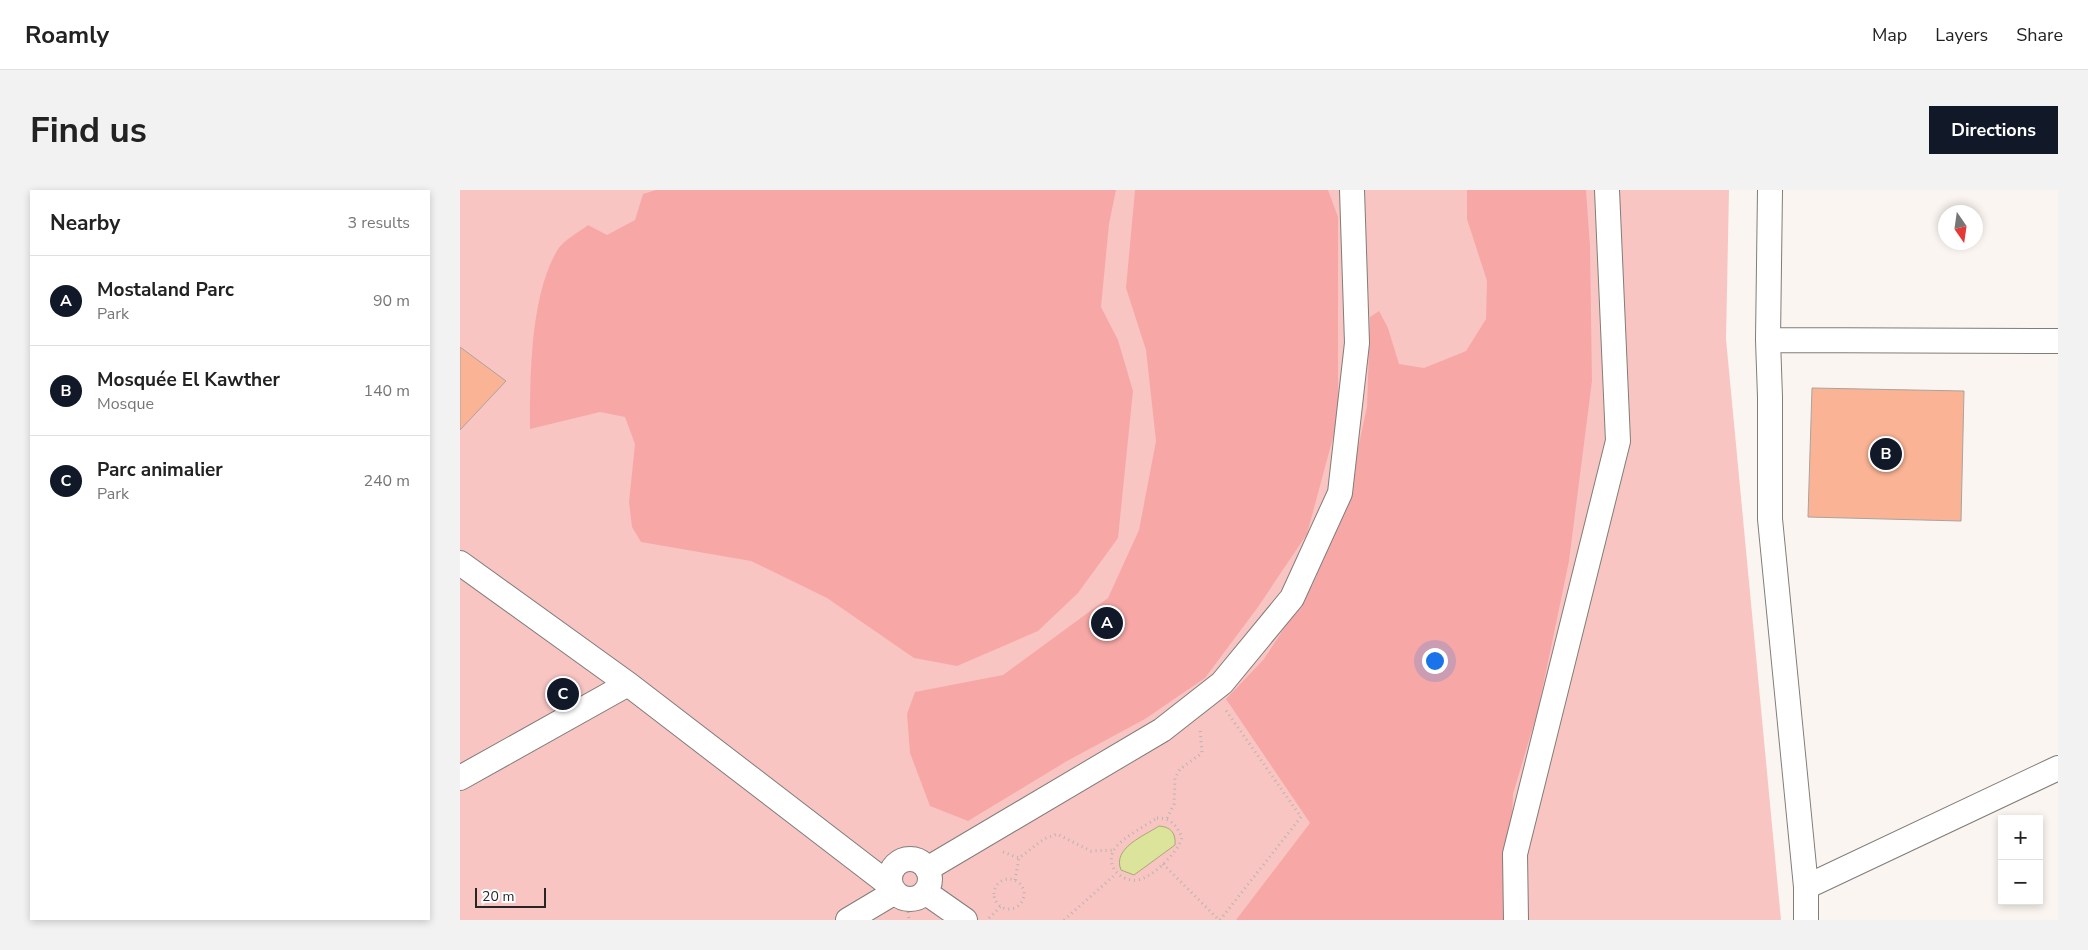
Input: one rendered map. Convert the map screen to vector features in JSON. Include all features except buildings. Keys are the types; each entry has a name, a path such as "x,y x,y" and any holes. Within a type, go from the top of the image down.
{"street":[{"path":"927,869 986,832 1162,730 1222,683 1292,598 1340,493 1357,344 1352,190"},
{"path":"1516,920 1515,854 1618,441 1607,190"},
{"path":"1770,190 1768,340 1770,518 1806,887 1806,920"},
{"path":"1768,340 2058,341"},
{"path":"460,563 628,684 893,889 907,899 914,899 925,892 930,881 927,869 918,860 912,859 900,862 891,872 893,889"},
{"path":"460,778 628,684"},
{"path":"1806,887 2058,768"},
{"path":"848,920 893,889"},
{"path":"925,892 965,920"}],"path":[{"path":"1163,864 1219,920 1300,817 1212,691"},
{"path":"1167,818 1174,804 1175,778 1180,769 1202,753 1201,732 1189,708"},
{"path":"1015,880 1019,858 1044,839 1057,834 1090,851 1115,850 1157,818 1167,818 1176,825 1182,837 1180,847 1163,864 1139,880 1128,880 1116,874 1112,867 1115,850"},
{"path":"986,832 1003,852 1019,858"},
{"path":"1064,920 1116,874"},
{"path":"1005,879 1015,880 1023,886 1023,899 1014,908 1001,906 996,901 995,888 999,882 1005,879"},
{"path":"986,920 1001,906"}],"shaded area":[{"path":"460,190 1729,190 1726,339 1781,920 460,920"},
{"path":"656,190 1116,190 1109,224 1101,307 1118,340 1133,391 1118,538 1078,593 1038,631 957,666 914,658 827,598 751,561 641,542 632,527 629,502 635,444 625,417 600,412 530,429 531,361 542,289 558,249 568,239 588,225 607,235 635,220 643,194"},
{"path":"1135,190 1328,190 1338,217 1338,419 1307,534 1258,607 1205,678 1145,719 1067,761 968,821 930,806 910,753 907,714 915,692 1003,675 1108,598 1139,530 1156,441 1146,350 1126,288"},
{"path":"1467,190 1586,190 1590,246 1592,381 1569,561 1538,710 1513,794 1508,920 1236,920 1310,823 1226,699 1264,659 1313,584 1344,512 1367,407 1370,317 1379,311 1388,328 1399,364 1424,368 1466,351 1486,319 1487,281 1467,219"},
{"path":"1159,826 1172,831 1175,837 1175,845 1134,875 1121,870 1119,862 1125,849"}],"place":[{"name":"Mosquée El Kawther","path":"1886,454"},
{"name":"Mostaland Parc","path":"1107,623"},
{"name":"Parc animalier","path":"563,694"}]}
